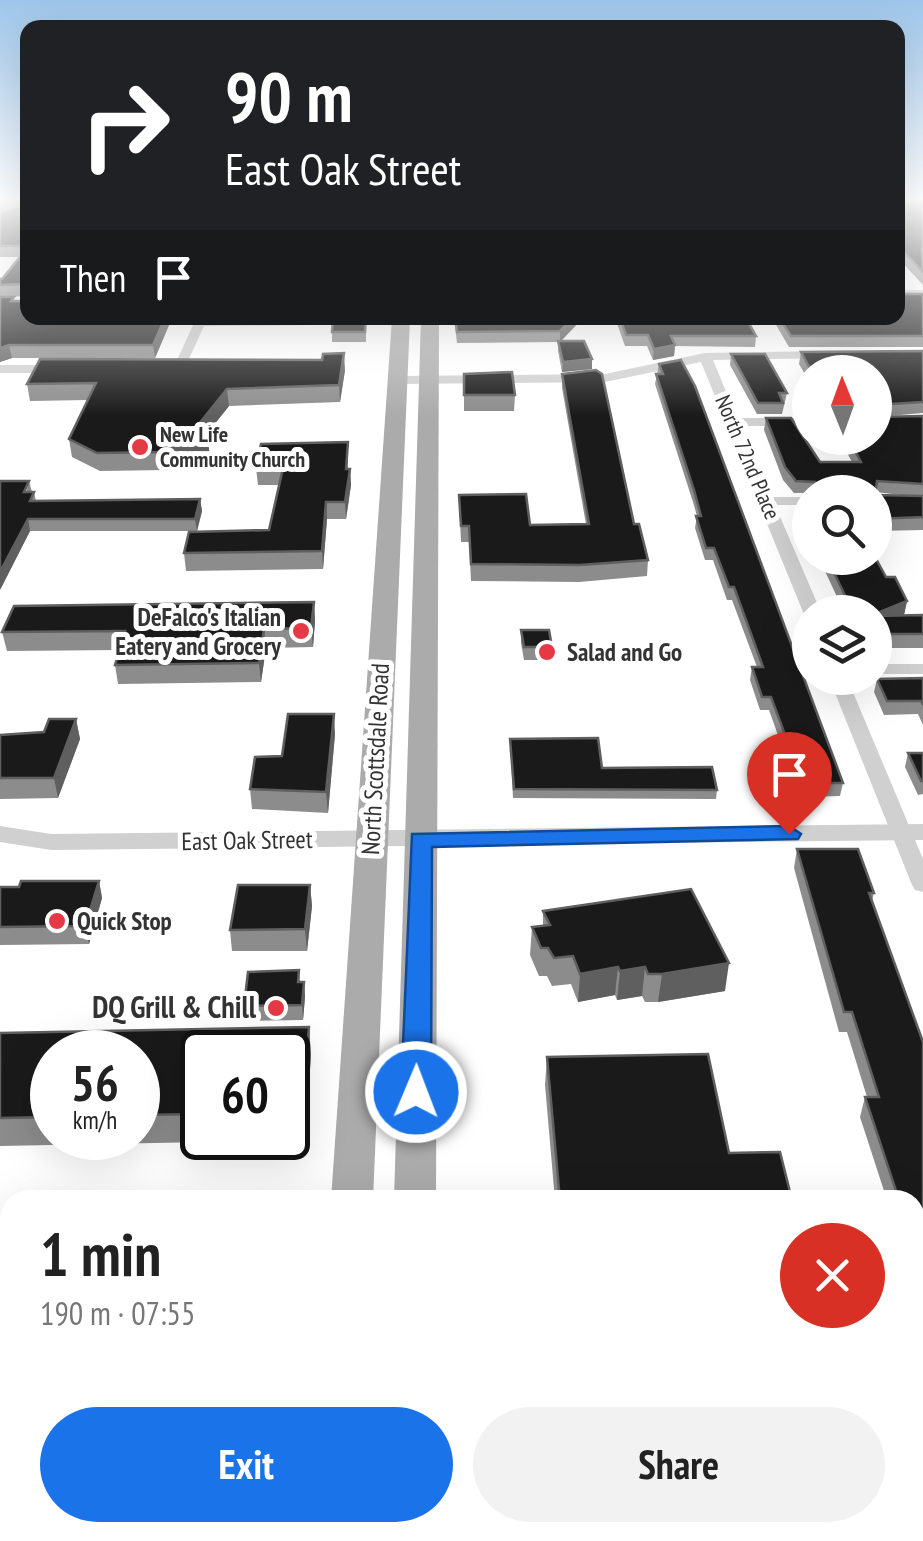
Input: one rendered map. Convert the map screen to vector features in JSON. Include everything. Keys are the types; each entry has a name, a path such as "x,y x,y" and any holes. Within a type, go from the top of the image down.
{"main road":[{"name":"North Scottsdale Road","path":"353,1190 401,325"},
{"name":"North Scottsdale Road","path":"415,1190 430,325"}],"street":[{"path":"152,368 177,366 197,325"},
{"path":"396,380 605,378 705,357 846,354"},
{"name":"North 72nd Place","path":"705,357 805,595"},
{"path":"0,370 76,369"},
{"path":"733,422 792,422"},
{"path":"767,501 792,501"},
{"path":"892,669 923,669"},
{"path":"846,695 912,832 923,885"},
{"name":"East Oak Street","path":"0,851 51,842 912,832"},
{"name":"East Oak Street","path":"0,834 51,842"}],"building":[{"path":"8,272 20,272 20,284 0,285"},
{"path":"905,294 923,294 923,336 791,336 784,325 905,325"},
{"path":"0,297 20,301 20,325 162,325 153,345 0,348"},
{"path":"333,325 366,325 365,332 332,332"},
{"path":"456,325 566,325 560,331 457,332"},
{"path":"622,325 750,325 756,336 671,336 675,345 654,349 648,335 626,335"},
{"path":"558,341 584,341 592,359 563,362"},
{"path":"923,351 923,402 892,404 892,355 801,352"},
{"path":"344,353 339,385 227,389 198,425 208,440 166,446 164,452 97,453 69,439 96,383 27,384 40,359 322,360 323,354"},
{"path":"731,354 765,354 787,393 779,393 783,403 758,403"},
{"path":"681,360 695,386 792,646 792,695 810,695 843,783 803,783 771,697 762,697 752,667 763,667 734,587 729,587 714,548 706,548 696,516 701,516 694,490 656,374 663,374 659,364"},
{"path":"596,370 602,374 634,524 639,524 648,560 580,565 471,564 469,526 461,526 459,495 526,494 530,525 589,524 562,374"},
{"path":"512,372 515,395 464,395 464,374"},
{"path":"923,416 923,484 892,482 892,475 792,476 766,418 791,418 792,455 815,455 820,462 861,462 857,455 892,455 892,417"},
{"path":"348,442 346,469 350,469 345,502 326,502 322,551 184,553 189,532 269,530 283,468 256,468 261,444"},
{"path":"1,481 29,481 24,492 34,492 30,501 200,499 195,519 28,519 0,572"},
{"path":"892,495 923,496 923,517 892,518"},
{"path":"835,575 885,575 895,577 907,601 892,607 892,595 845,595"},
{"path":"314,602 311,628 264,629 259,663 115,665 125,631 2,632 14,606"},
{"path":"923,615 923,634 892,634 892,616"},
{"path":"521,630 549,630 552,647 524,647"},
{"path":"923,678 923,705 921,701 887,701 884,695 892,695 892,679"},
{"path":"288,714 334,714 326,792 250,789 255,757 282,756"},
{"path":"49,719 76,719 54,778 0,778 0,735 44,732"},
{"path":"598,738 602,768 712,767 717,790 514,789 510,739"},
{"path":"908,753 923,753 923,781 921,781"},
{"path":"797,849 858,849 874,893 869,893 923,1042 923,1190 896,1190 865,1097 879,1097 852,1012 844,1012"},
{"path":"21,881 99,881 85,926 0,927 0,887 19,887"},
{"path":"238,885 310,885 305,929 230,930"},
{"path":"691,889 729,963 662,974 648,974 645,967 620,971 618,967 580,974 573,956 554,958 548,948 541,948 532,927 550,925 543,911"},
{"path":"299,970 298,982 304,982 302,1005 244,1006 248,972"},
{"path":"309,1027 180,1030 180,1114 160,1115 160,1030 154,1030"},
{"path":"30,1032 30,1117 0,1118 0,1033"},
{"path":"708,1054 729,1153 780,1152 790,1190 559,1190 547,1057"}],"place":[{"name":"New Life Community Church","path":"140,447"},
{"name":"DeFalco's Italian Eatery and Grocery","path":"301,631"},
{"name":"Salad and Go","path":"547,652"},
{"name":"Quick Stop","path":"57,921"},
{"name":"DQ Grill & Chill","path":"276,1008"}],"route":[{"path":"416,1092 420,839 789,834"}]}
